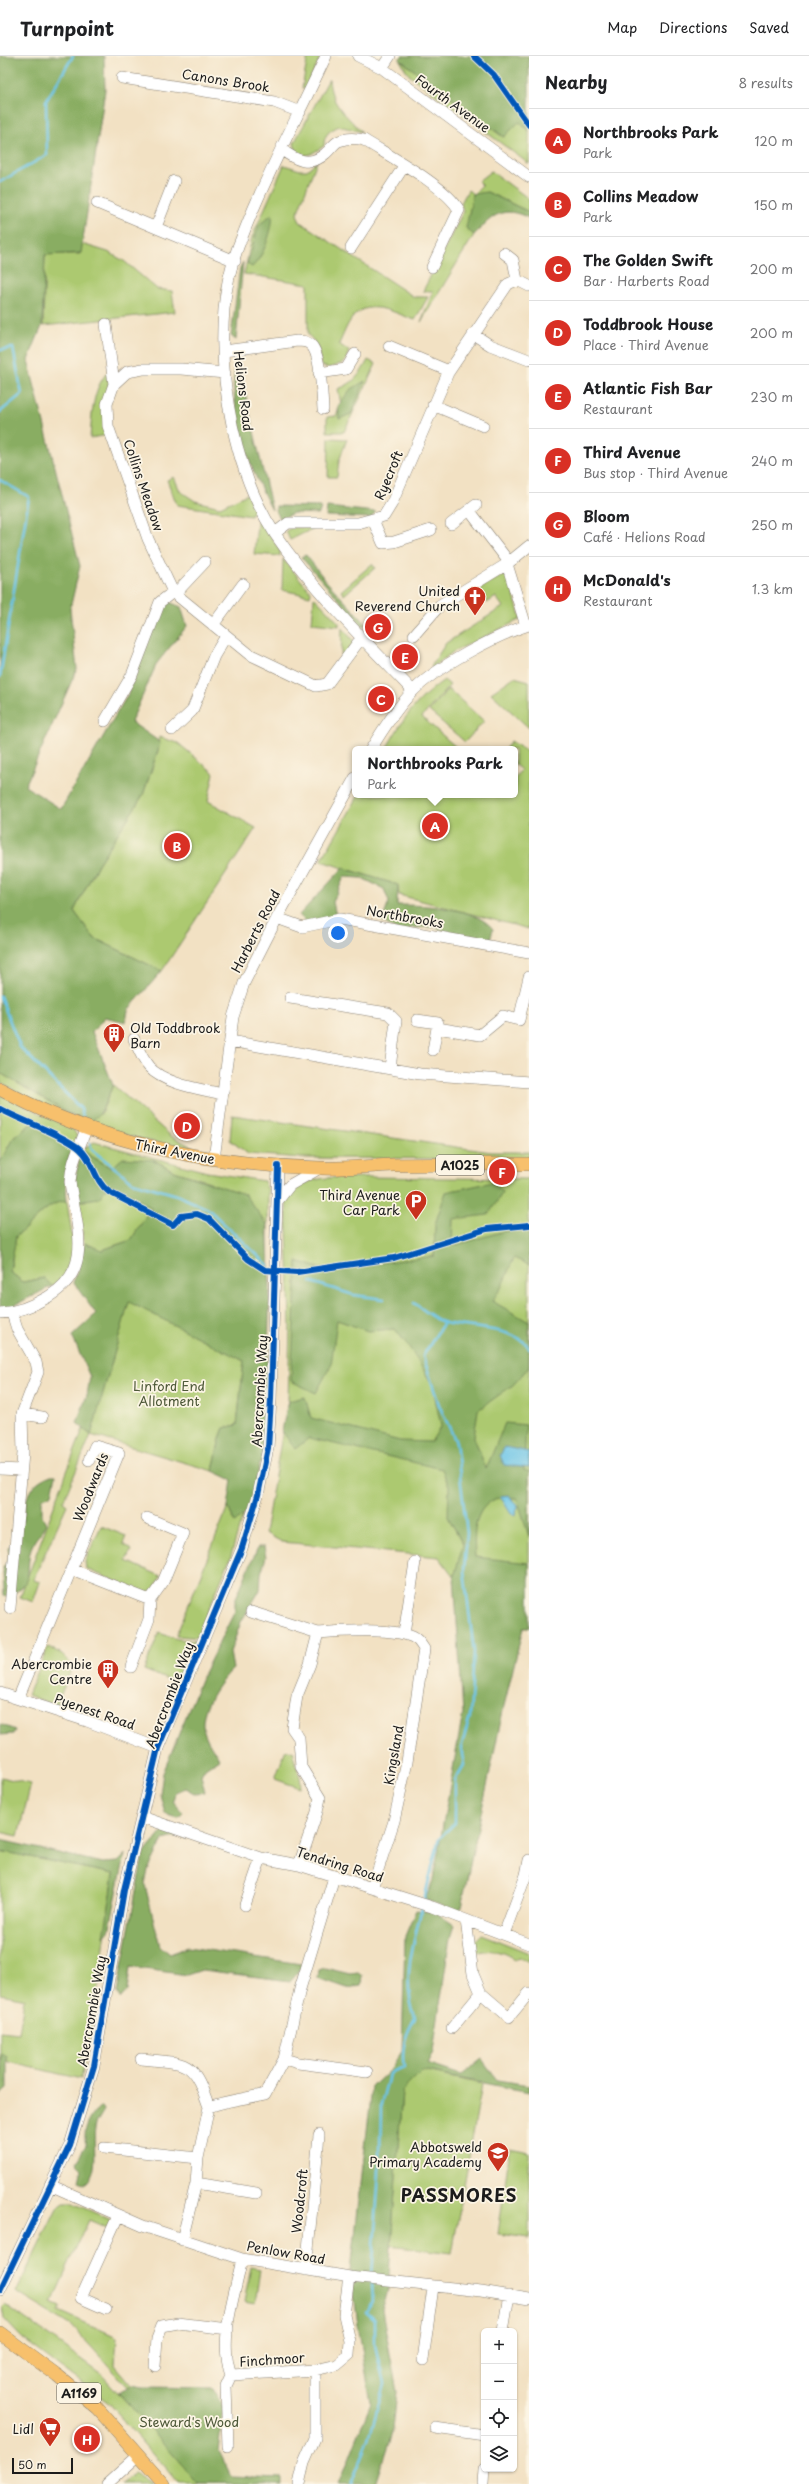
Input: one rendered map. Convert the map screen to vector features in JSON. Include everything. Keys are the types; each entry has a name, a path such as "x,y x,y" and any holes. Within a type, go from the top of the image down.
{"main road":[{"name":"Third Avenue","path":"0,1089 33,1107 86,1129 150,1148 214,1159 278,1166 320,1168 529,1164"},
{"name":"A1169","path":"0,2333 5,2342 53,2372 98,2409 164,2484"}],"street":[{"name":"Helions Road","path":"326,56 281,149 243,233 224,308 225,373 241,462 256,501 275,534 306,573 412,691"},
{"name":"Fourth Avenue","path":"358,56 382,68 529,177"},
{"path":"382,68 390,56"},
{"name":"Canons Brook","path":"122,78 274,102 300,112"},
{"path":"281,149 294,159 306,162 320,159 339,141 352,138 364,140 449,197 460,210 432,266"},
{"path":"351,248 404,166"},
{"path":"156,227 174,181"},
{"path":"97,203 235,261"},
{"path":"504,254 513,260 517,280 529,286"},
{"name":"Ryecroft","path":"275,534 288,523 358,523 384,516 392,503 433,405 449,371 508,284 517,280"},
{"name":"Collins Meadow","path":"106,324 114,384 107,404 108,426 148,539 174,593 249,654 318,686 327,684 362,637"},
{"path":"473,334 490,345 529,360"},
{"path":"224,351 297,340 306,341 312,345 317,355 323,409"},
{"path":"389,346 449,371"},
{"path":"320,373 346,369 355,354"},
{"path":"114,384 127,372 143,369 225,373"},
{"path":"433,405 483,426"},
{"path":"373,746 399,707 412,691 491,641 528,626 508,563 472,508 451,524"},
{"path":"373,520 383,543 394,542 431,530"},
{"path":"414,635 440,605 508,563 529,546"},
{"path":"105,721 132,675 160,602 174,593 204,562"},
{"path":"213,625 244,584"},
{"path":"172,730 192,711 214,656 226,636"},
{"name":"Harberts Road","path":"214,1159 233,1018 244,983 277,918 352,783"},
{"name":"Northbrooks","path":"277,918 302,927 340,919 529,953"},
{"path":"437,1028 480,1035 503,1016 519,1020 529,977"},
{"path":"290,998 388,1013 396,1021 390,1068"},
{"path":"417,1020 438,1023 433,1050"},
{"path":"134,1039 145,1062 155,1071 180,1084 222,1094"},
{"path":"230,1041 428,1075 529,1082"},
{"path":"0,1313 12,1313 24,1310 60,1290 75,1270 78,1259 79,1240 70,1186 70,1172 72,1163 86,1129"},
{"name":"Abercrombie Way","path":"0,2290 70,2145 94,2066 124,1890 158,1748 242,1548 258,1495 268,1448 271,1399 278,1166"},
{"path":"278,1200 290,1185 320,1168"},
{"path":"10,1608 21,1470 22,1414 37,1376 37,1366 17,1329 12,1313"},
{"path":"22,1414 42,1417"},
{"name":"Woodwards","path":"18,1699 119,1453 95,1446 89,1460"},
{"path":"0,1469 21,1470"},
{"path":"130,1667 149,1619 150,1600 163,1582 183,1533 147,1518"},
{"path":"404,1634 415,1562"},
{"path":"71,1568 150,1600"},
{"name":"Kingsland","path":"252,1612 318,1633 342,1630 404,1634 416,1639 424,1649 407,1762 396,1813 372,1888"},
{"path":"299,1865 317,1812 320,1798 301,1767 299,1738 292,1728 296,1696 310,1664 318,1633"},
{"name":"Pyenest Road","path":"0,1693 87,1721 158,1748"},
{"name":"Tendring Road","path":"142,1817 261,1858 299,1865 372,1888 466,1920 529,1944"},
{"path":"245,1906 261,1858"},
{"path":"504,1934 526,1875 529,1860"},
{"path":"209,2107 223,2102 245,2100 265,2094 284,2059 300,1989 334,1877"},
{"path":"466,1920 473,1974 481,1993 509,2017 529,1993"},
{"path":"452,2028 481,1993"},
{"path":"141,2059 180,2063 192,2069 199,2079 209,2107 198,2158 196,2183 182,2240"},
{"path":"284,2059 298,2063 367,2072"},
{"name":"Woodcroft","path":"306,2270 320,2135"},
{"path":"104,2148 198,2158"},
{"path":"196,2183 256,2193"},
{"name":"Penlow Road","path":"50,2185 118,2216 182,2240 242,2259 349,2277 509,2295 529,2299"},
{"path":"106,2309 81,2298 118,2216"},
{"name":"Finchmoor","path":"228,2446 226,2386 231,2375 226,2361 228,2329 242,2259"},
{"name":"Finchmoor","path":"231,2375 315,2370 337,2365 349,2355 350,2341 344,2315 349,2277"},
{"path":"423,2360 433,2287"},
{"path":"504,2328 509,2295"},
{"path":"155,2366 157,2339 162,2326 178,2324 228,2329"},
{"name":"Finchmoor","path":"299,2484 304,2463 315,2438 315,2370"},
{"path":"435,2428 481,2435"},
{"path":"107,2484 139,2455"},
{"path":"484,2472 484,2484"}],"green space":[{"path":"0,56 104,56 105,90 81,253 45,255 42,326 28,360 80,566 70,609 77,669 25,786 61,809 128,694 150,630 167,601 181,607 187,626 157,663 131,722 157,740 160,744 143,795 98,864 74,911 94,938 162,971 128,1010 126,1022 105,1017 92,1032 113,1085 100,1114 87,1124 0,1073"},
{"path":"308,56 321,56 305,89 302,88"},
{"path":"402,56 529,56 529,131 519,122 504,137 399,59"},
{"path":"399,59 503,137 519,122 529,131 529,164 409,75"},
{"path":"329,79 330,88 336,102 362,132 339,126 328,133 324,146 311,154 303,156 296,151 294,143"},
{"path":"317,161 297,214 300,222 414,297 428,297 415,320 384,309 368,308 360,311 349,322 339,344 349,351 345,362 330,368 321,366 316,345 308,335 308,284 244,274 252,237 284,165 300,170 307,170"},
{"path":"491,171 529,199 529,212 487,192 466,228 474,235 421,322 433,291 423,291 463,212 461,203 468,190 473,194 482,185 478,181"},
{"path":"487,192 529,212 529,218 512,212 498,214 487,222 474,235 466,228 473,194"},
{"path":"272,214 271,227 264,250 252,267 247,264 259,225"},
{"path":"82,244 108,252 124,261 157,289 172,291 175,312 43,326 45,254 80,254"},
{"path":"243,262 236,340 231,336 240,268"},
{"path":"237,358 272,510 248,456 237,416 234,396 234,376"},
{"path":"368,360 376,364 344,432 327,432 327,417 336,416 341,404 338,389 356,378"},
{"path":"109,371 108,435 90,438 92,411 96,393 103,378"},
{"path":"365,381 351,414 339,419 338,406 350,390"},
{"path":"329,438 347,439 339,461 337,477 328,477"},
{"path":"174,477 180,491 195,501 220,507 247,494 254,506 251,516 177,505 167,480"},
{"path":"276,506 321,507 319,514 293,513 281,519 276,512"},
{"path":"327,507 376,512 370,518 326,516"},
{"path":"258,515 280,551 280,556 254,554"},
{"path":"292,527 314,528 290,540 286,531"},
{"path":"306,555 326,581 366,624 363,627 301,557"},
{"path":"283,559 311,592 310,596 282,590"},
{"path":"372,564 375,568 344,595 341,591"},
{"path":"504,575 509,579 521,619 453,652 432,668 431,666 446,643 503,607 496,597 487,603 478,589"},
{"path":"314,597 339,623 339,626 312,623"},
{"path":"342,627 354,642 341,659"},
{"path":"514,677 529,681 529,728 491,693"},
{"path":"444,680 450,685 422,717 455,746 388,746 410,711"},
{"path":"448,689 484,721 465,742 429,711"},
{"path":"159,737 178,743 214,773 208,801 256,828 162,971 94,938 74,911 98,864 143,795 158,751"},
{"path":"511,741 529,753 529,929 399,895 398,885 321,861 357,798 518,798 518,774 521,770 518,768 518,746 507,746"},
{"path":"343,868 398,885 397,905 435,907 475,916 493,929 489,945 480,944 435,927 410,928 405,936 382,921 389,902 384,889 362,878 344,877 333,902 336,916 311,927 299,915"},
{"path":"0,1073 101,1114 113,1085 171,1136 202,1152 123,1134 73,1117 24,1095 0,1082"},
{"path":"0,1094 73,1129 78,1138 75,1147 33,1122 12,1140 0,1162"},
{"path":"232,1115 491,1152 529,1152 529,1159 302,1158 248,1154 230,1140"},
{"path":"33,1122 72,1146 65,1174 67,1201 60,1202 46,1209 16,1236 10,1272 23,1282 44,1278 52,1286 9,1308 0,1309 0,1162 12,1140"},
{"path":"94,1142 207,1172 264,1181 268,1190 268,1265 267,1224 210,1182 174,1171 154,1160 111,1168 86,1153 83,1149"},
{"path":"81,1150 111,1168 123,1158 154,1160 174,1171 244,1194 267,1224 270,1288 265,1442 250,1508 235,1523 228,1507 232,1480 213,1471 220,1438 224,1428 237,1425 244,1361 129,1302 91,1435 77,1423 87,1395 90,1377 72,1336 96,1314 73,1282 78,1271 84,1243 102,1250 131,1240 151,1208 119,1187 108,1186 99,1198 78,1201 75,1179"},
{"path":"365,1177 529,1179 529,1578 454,1577 439,1557 282,1542 265,1533 288,1401 290,1325 286,1195 303,1183 313,1180 323,1178"},
{"path":"493,1182 503,1192 488,1215 453,1219 452,1246 504,1231 529,1230 529,1265 514,1258 501,1288 492,1301 529,1322 529,1367 513,1385 478,1410 474,1437 486,1469 505,1423 526,1425 524,1470 529,1472 529,1537 517,1498 495,1499 487,1504 478,1517 474,1541 475,1557 529,1563 529,1628 523,1628 504,1706 460,1912 425,1900 433,1880 463,1713 454,1577 463,1544 448,1517 449,1487 442,1469 309,1438 295,1449 282,1431 288,1401 305,1397 311,1418 400,1441 431,1442 441,1426 432,1384 409,1347 395,1329 368,1331 337,1320 331,1365 316,1393 291,1381 297,1261 332,1272 378,1263 434,1256 435,1224 446,1192"},
{"path":"108,1186 119,1187 151,1208 131,1240 102,1250 84,1243 78,1201 85,1201"},
{"path":"59,1201 67,1201 75,1256 63,1283 52,1286 44,1278 23,1282 10,1272 16,1236 48,1208"},
{"name":"Linford End Allotment","path":"129,1301 244,1361 237,1425 224,1428 220,1438 213,1471 91,1435"},
{"path":"83,1429 91,1435 63,1502 67,1505 33,1580 40,1582 33,1602 20,1597"},
{"path":"51,1475 56,1475 52,1494 42,1499 42,1516 46,1523 44,1529 34,1541 31,1549 27,1578 24,1585 20,1589 8,1597 4,1596 3,1568 10,1558 8,1548 15,1544 22,1523 27,1498 34,1485"},
{"path":"228,1507 235,1523 243,1515 230,1559 198,1635 203,1638 176,1636"},
{"path":"101,1526 126,1536 123,1544 131,1550 126,1561 161,1576 153,1591 145,1593 86,1569 85,1561"},
{"path":"258,1547 264,1547 266,1557 261,1573 260,1590 241,1622 230,1652 233,1669 216,1689 204,1715 204,1731 219,1759 205,1768 201,1775 205,1792 194,1793 185,1788 175,1792 173,1801 183,1813 178,1818 165,1814 160,1794 163,1773 202,1677 235,1611 235,1600"},
{"path":"159,1633 177,1639 195,1641 176,1683 144,1670"},
{"path":"48,1647 62,1654 73,1665 56,1706 28,1695"},
{"path":"0,1724 15,1730 13,1734 0,1735"},
{"path":"286,1749 294,1752 301,1784 300,1788 275,1779"},
{"path":"0,1777 31,1784 18,1836 0,1832"},
{"path":"163,1831 175,1833 176,1837 163,1840 148,1870 145,1885 160,1946 170,1954 188,1947 301,1964 301,1968 290,1981 202,1970 187,1975 130,1967 127,1991 120,1999 117,1993 143,1855"},
{"path":"0,1840 103,1863 118,1862 125,1855 109,1931 104,1937 114,1874 0,1851"},
{"path":"0,1851 114,1874 96,2004 81,2079 0,2060 0,2031 19,2033 24,2000 26,1999 0,1994"},
{"path":"416,1910 435,1912 454,1925 450,1938 433,2051 427,2064 461,2075 482,2059 497,2080 529,2085 529,2092 422,2071 402,2091 388,2290 382,2310 397,2392 393,2429 375,2484 339,2484 371,2403 358,2325 351,2270 372,2087 392,2068 402,2051 405,1936"},
{"path":"481,1934 529,1953 529,1962 519,1957 515,1960 506,1954 496,1951 481,1951 476,1953 474,1941"},
{"path":"325,1968 350,1974 358,1973 362,1976 361,1986 347,1988 318,1978 319,1970"},
{"path":"2,2053 7,2057 7,2088 0,2094"},
{"path":"422,2071 482,2084 452,2253 391,2245 402,2091"},
{"path":"101,2105 104,2110 97,2121 94,2135 94,2167 89,2180 84,2184 79,2181 82,2168 76,2162 86,2146 85,2134 88,2124 93,2114"},
{"path":"510,2148 529,2152 529,2238 498,2234"},
{"path":"64,2203 73,2203 111,2220 107,2228 89,2220 52,2302 61,2306 59,2311 117,2337 115,2365 132,2385 128,2387 72,2326 16,2292 57,2208"},
{"path":"251,2267 260,2269 255,2304 244,2302"},
{"path":"5,2304 100,2373 197,2479 198,2484 179,2484 110,2404 22,2338 4,2319 2,2307"},
{"name":"Steward's Wood","path":"132,2385 142,2387 214,2388 224,2409 219,2451 231,2476 281,2478 281,2484 198,2483 118,2392"},
{"path":"134,2474 152,2483 152,2484 122,2484"}],"water":[{"path":"505,1447 529,1452 529,1468 504,1465 500,1455"},
{"path":"509,1495 517,1506 516,1515 511,1514 500,1496"}],"waterway":[{"name":"Canons Brook","path":"0,182 47,155 46,101 73,56"},
{"name":"Canons Brook","path":"0,350 13,348 22,394 0,412"},
{"name":"Canons Brook","path":"0,480 29,497 0,677"},
{"name":"Canons Brook","path":"0,996 20,1047 81,1109 83,1117"},
{"name":"Canons Brook","path":"90,1143 92,1150 133,1182 177,1195 208,1209 268,1265"},
{"path":"311,1282 354,1295 384,1299"},
{"path":"414,1303 441,1322 503,1332 523,1341 529,1348"},
{"path":"424,1900 439,1838 455,1823 455,1780 464,1765 461,1748 470,1717 474,1652 464,1571 467,1533 456,1442 439,1405 423,1356 444,1322"},
{"path":"372,2276 380,2156 381,2105 389,2074 404,2068 403,2055 405,2042 415,2018 411,2003 409,1976 412,1949 422,1907"},
{"path":"351,2484 369,2440 384,2384 375,2345 375,2320 366,2312 373,2301 372,2283"}],"cycle path":[{"path":"474,56 494,75 529,125"},
{"path":"0,1109 53,1133 80,1149 85,1154 100,1182 109,1192 173,1225 181,1216 197,1214 209,1219 248,1259 265,1270 297,1272 394,1258 487,1229 529,1225"},
{"path":"0,2290 70,2145 94,2066 124,1890 158,1748 242,1548 258,1495 268,1448 271,1399 278,1166"}],"place":[{"name":"United Reverend Church","path":"475,616"},
{"name":"Bloom","path":"378,627"},
{"name":"Atlantic Fish Bar","path":"405,657"},
{"name":"The Golden Swift","path":"381,699"},
{"name":"Northbrooks Park","path":"435,826"},
{"name":"Collins Meadow","path":"177,846"},
{"name":"Old Toddbrook Barn","path":"114,1054"},
{"name":"Toddbrook House","path":"187,1126"},
{"name":"Third Avenue","path":"502,1172"},
{"name":"Third Avenue Car Park","path":"416,1220"},
{"name":"Abercrombie Centre","path":"108,1690"},
{"name":"Abbotsweld Primary Academy","path":"498,2172"},
{"name":"McDonald's","path":"87,2439"},
{"name":"Lidl","path":"50,2448"}],"district":[{"name":"PASSMORES","path":"459,2195"}]}
